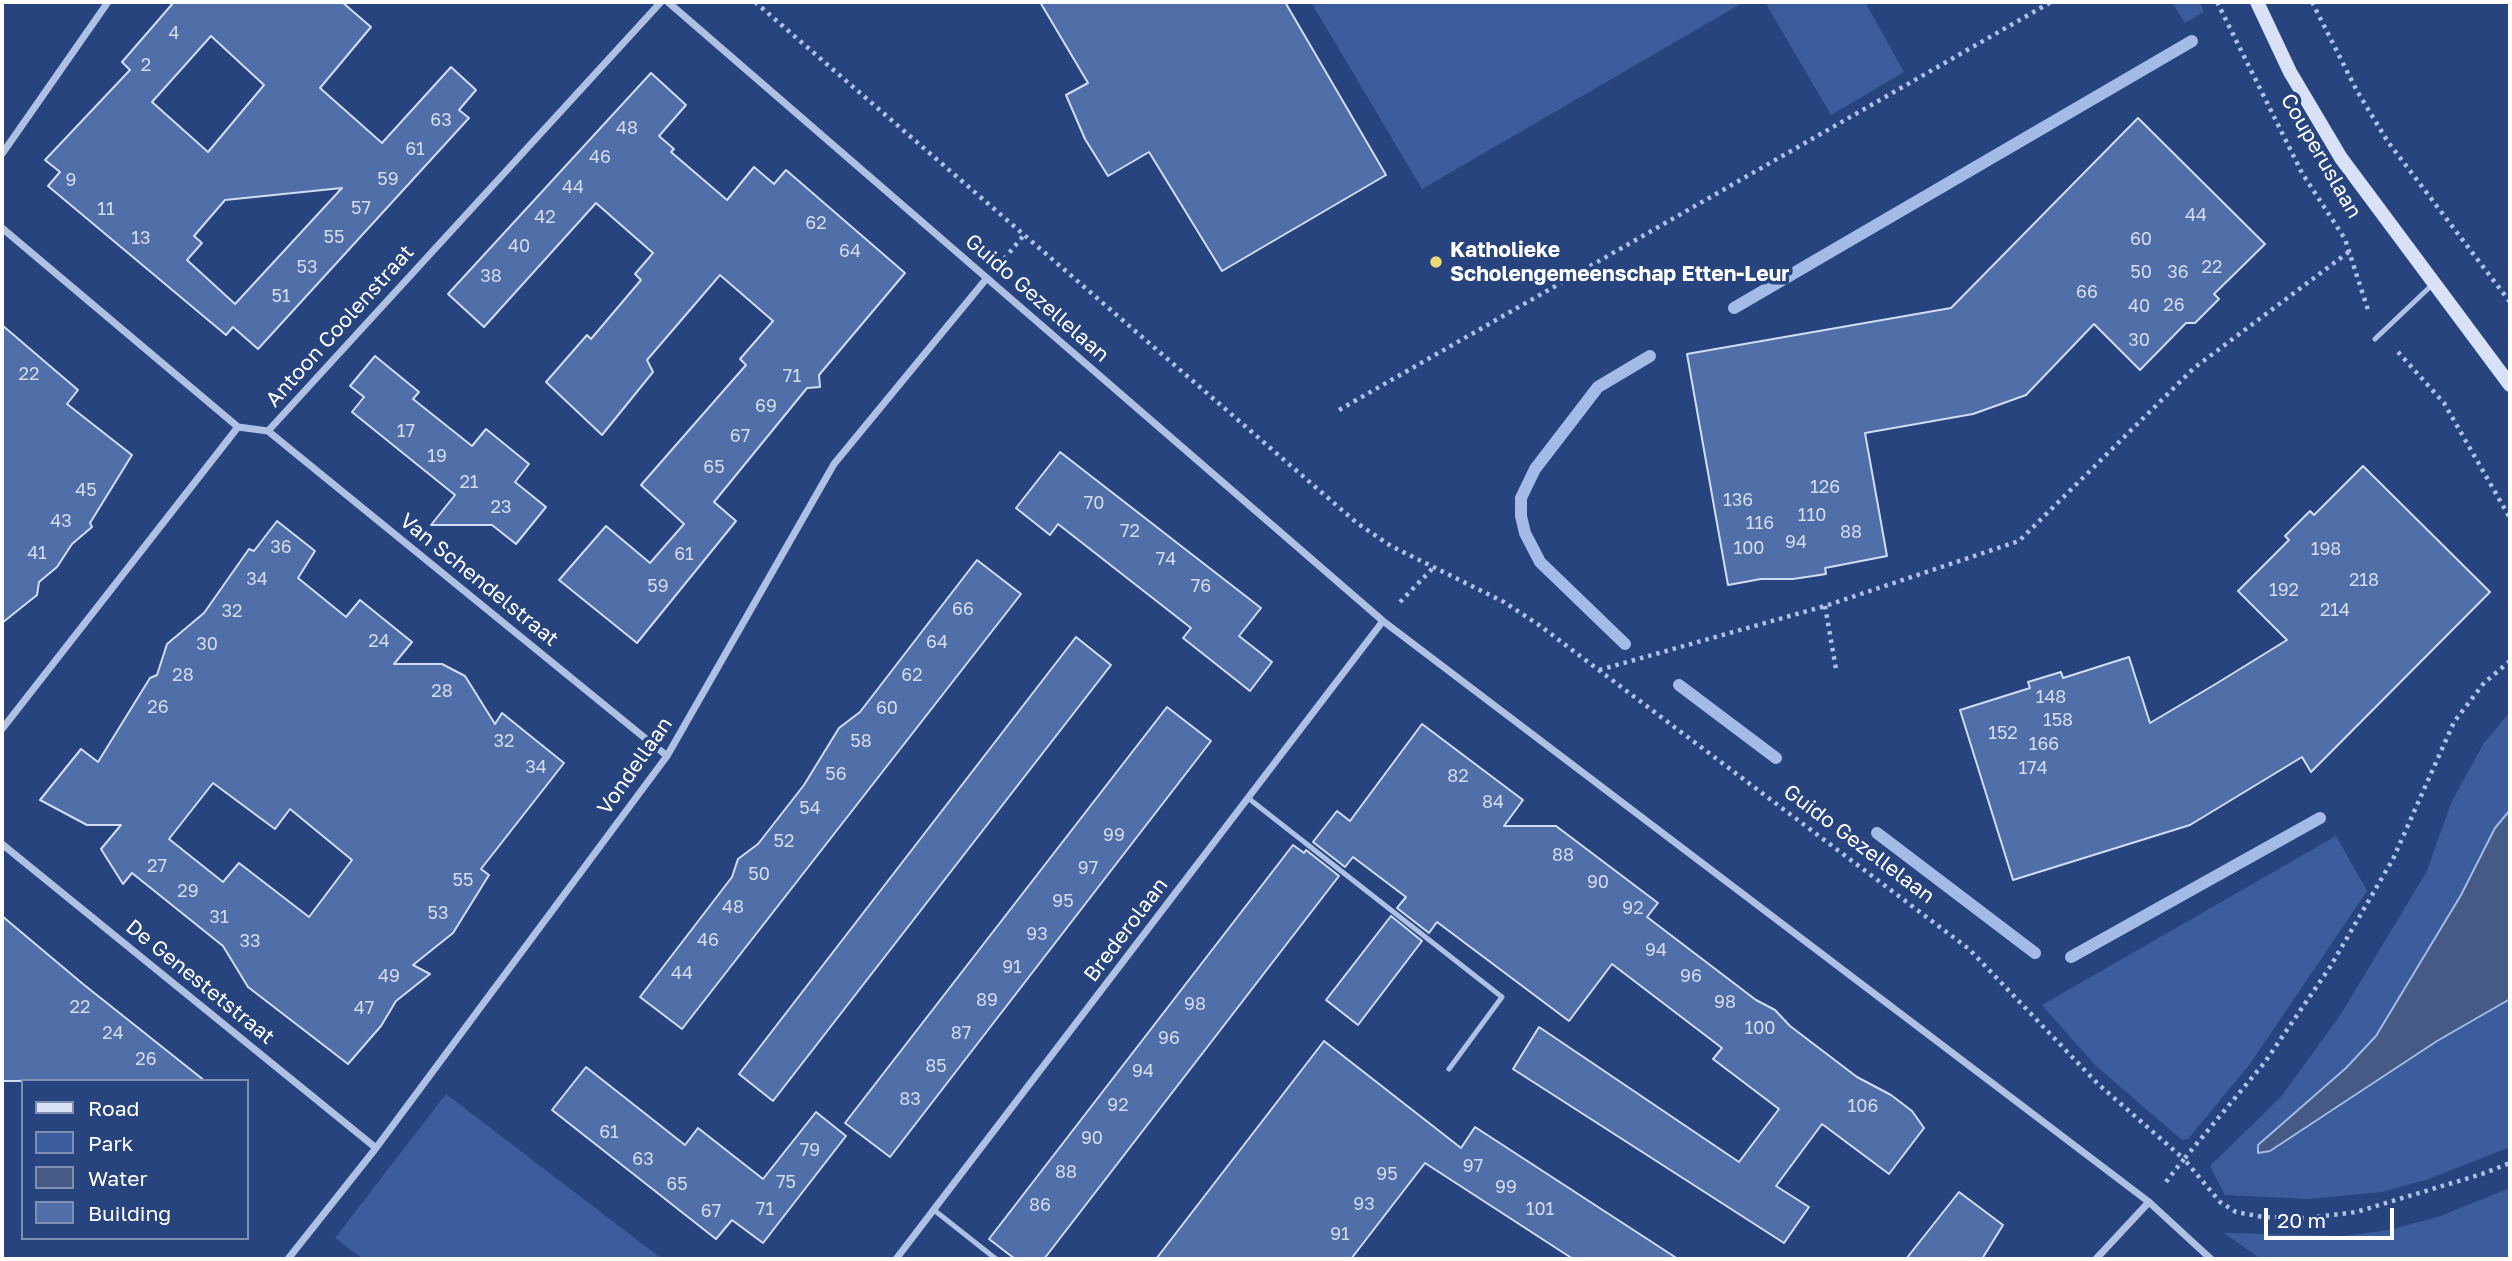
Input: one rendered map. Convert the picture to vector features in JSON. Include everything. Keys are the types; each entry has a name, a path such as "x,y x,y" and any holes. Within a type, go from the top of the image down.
{"main road":[{"name":"Couperuslaan","path":"2257,2 2290,72 2321,126 2370,200 2510,385"}],"street":[{"path":"2,153 108,2"},
{"name":"Antoon Coolenstraat","path":"238,427 268,431 661,2"},
{"name":"Guido Gezellelaan","path":"668,2 1382,621 2149,1202 2211,1259"},
{"path":"2,228 238,427 2,729"},
{"name":"Vondellaan","path":"288,1259 376,1148 667,756 834,464 987,278"},
{"name":"Van Schendelstraat","path":"268,431 667,756"},
{"name":"Brederolaan","path":"896,1259 1382,621"},
{"name":"De Genestetstraat","path":"2,844 376,1148"},
{"path":"2096,1259 2149,1202"}],"lane":[{"path":"2375,339 2434,282"},
{"path":"1248,798 1502,998 1449,1069"},
{"path":"934,1210 996,1259"}],"path":[{"name":"Guido Gezellelaan","path":"755,2 1357,523 1432,569 1504,602 1600,670 1969,949 2098,1084 2184,1159 2220,1202 2236,1212 2263,1217 2307,1217 2356,1212 2510,1163"},
{"path":"1339,410 2051,2"},
{"name":"Couperuslaan","path":"2217,2 2302,173 2350,251 2364,304 2405,363 2444,403 2510,518"},
{"path":"2312,2 2341,61 2388,142 2510,302"},
{"path":"1600,670 1825,606 2019,541 2193,368 2350,251"},
{"path":"1382,621 1432,569"},
{"path":"1825,606 1836,669"},
{"path":"2149,1202 2265,1062 2318,986 2393,859 2454,722 2484,683 2510,661"}],"green space":[{"path":"1311,2 1744,2 1422,189"},
{"path":"1765,2 1865,2 1904,72 1831,115"},
{"path":"2172,2 2200,2 2204,12 2185,23"},
{"path":"2510,712 2510,810 2495,828 2461,895 2376,1036 2270,1151 2437,1041 2510,999 2510,1147 2426,1180 2381,1192 2309,1199 2225,1195 2210,1166 2281,1097 2341,1014 2427,871 2451,803 2484,743"},
{"path":"2336,836 2367,891 2250,1064 2188,1139 2182,1140 2095,1065 2042,1005"},
{"path":"446,1094 662,1259 363,1259 335,1238"},
{"path":"2510,1188 2510,1259 2261,1259 2224,1233 2344,1236 2389,1230 2438,1217"}],"water":[{"path":"2510,810 2510,999 2437,1041 2270,1151 2258,1153 2258,1145 2346,1068 2376,1036 2461,895 2495,828"}],"building":[{"path":"174,2 342,2 371,27 320,88 382,143 451,67 476,90 459,110 469,118 258,349 233,327 226,335 48,186 60,172 45,160 130,70 122,62","holes":["211,36 264,85 208,152 152,102","342,188 235,304 187,260 202,243 194,236 225,200"]},
{"path":"1040,2 1285,2 1386,175 1222,271 1149,152 1108,176 1085,139 1066,95 1088,83"},
{"path":"651,73 686,105 659,136 674,149 671,152 727,200 754,167 774,184 786,170 905,273 819,375 820,387 807,388 714,502 736,521 637,643 559,580 606,526 650,563 684,524 641,485 746,365 740,359 773,321 720,275 647,360 653,372 602,435 546,382 587,335 591,339 641,280 635,274 653,253 596,203 484,327 448,294"},
{"path":"2138,118 2265,244 2214,294 2219,299 2195,323 2186,323 2140,370 2094,324 2026,395 1973,414 1865,433 1887,556 1825,568 1826,574 1793,579 1761,579 1728,585 1687,354 1951,308"},
{"path":"2,325 78,390 67,404 132,455 90,523 92,527 72,544 57,567 39,582 37,595 2,623"},
{"path":"375,356 419,392 413,399 472,446 486,429 529,464 515,482 546,507 516,544 492,525 431,525 455,495 352,412 364,397 350,386"},
{"path":"1060,452 1261,608 1239,636 1272,662 1250,691 1183,638 1191,628 1058,524 1050,535 1016,508"},
{"path":"2363,466 2490,592 2311,772 2302,757 2190,825 2013,880 1960,710 2030,688 2028,682 2061,672 2063,678 2129,657 2150,723 2214,685 2287,640 2238,591 2289,540 2285,536 2310,511 2314,515"},
{"path":"277,521 315,551 298,578 346,617 360,600 412,642 394,664 442,664 465,676 495,724 502,713 564,763 481,869 489,875 453,933 413,965 430,974 396,1001 381,1026 348,1064 248,987 223,946 132,873 123,884 101,849 121,825 87,825 40,800 81,749 98,762 150,678 157,675 167,644 204,613 249,549 254,551","holes":["213,783 275,829 290,809 352,860 309,917 239,863 223,882 169,839"]},
{"path":"977,560 1021,594 682,1029 640,997 732,877 738,859 758,844 804,785 839,728 860,712"},
{"path":"1076,637 1111,665 773,1101 739,1074"},
{"path":"1167,707 1211,741 890,1157 845,1123"},
{"path":"1422,724 1523,800 1504,826 1556,826 1658,903 1647,917 1756,1000 1775,1010 1790,1026 1857,1077 1891,1095 1912,1111 1924,1128 1889,1174 1822,1124 1776,1186 1809,1207 1784,1243 1513,1069 1539,1027 1739,1162 1779,1109 1713,1059 1722,1048 1612,964 1569,1021 1437,922 1429,933 1397,908 1406,897 1353,857 1345,867 1313,842 1337,811 1350,821"},
{"path":"1293,845 1304,853 1306,850 1339,876 1044,1259 1015,1259 989,1239"},
{"path":"2,916 202,1079 21,1079 2,1081"},
{"path":"1391,916 1422,941 1358,1025 1326,1000"},
{"path":"1324,1041 1461,1148 1475,1127 1678,1259 1573,1259 1425,1163 1351,1259 1156,1259"},
{"path":"586,1067 685,1145 698,1128 763,1179 816,1112 846,1136 763,1243 732,1220 716,1239 552,1110"},
{"path":"1959,1192 2003,1225 1982,1259 1906,1259"}],"waterway":[{"path":"1734,308 2192,41"},
{"path":"1625,644 1540,562 1525,533 1521,498 1535,469 1598,387 1650,356"},
{"path":"1679,685 1776,758"},
{"path":"2071,957 2320,818"},
{"path":"1877,833 2035,953"}],"place":[{"name":"Katholieke Scholengemeenschap Etten-Leur","path":"1436,262"}]}
